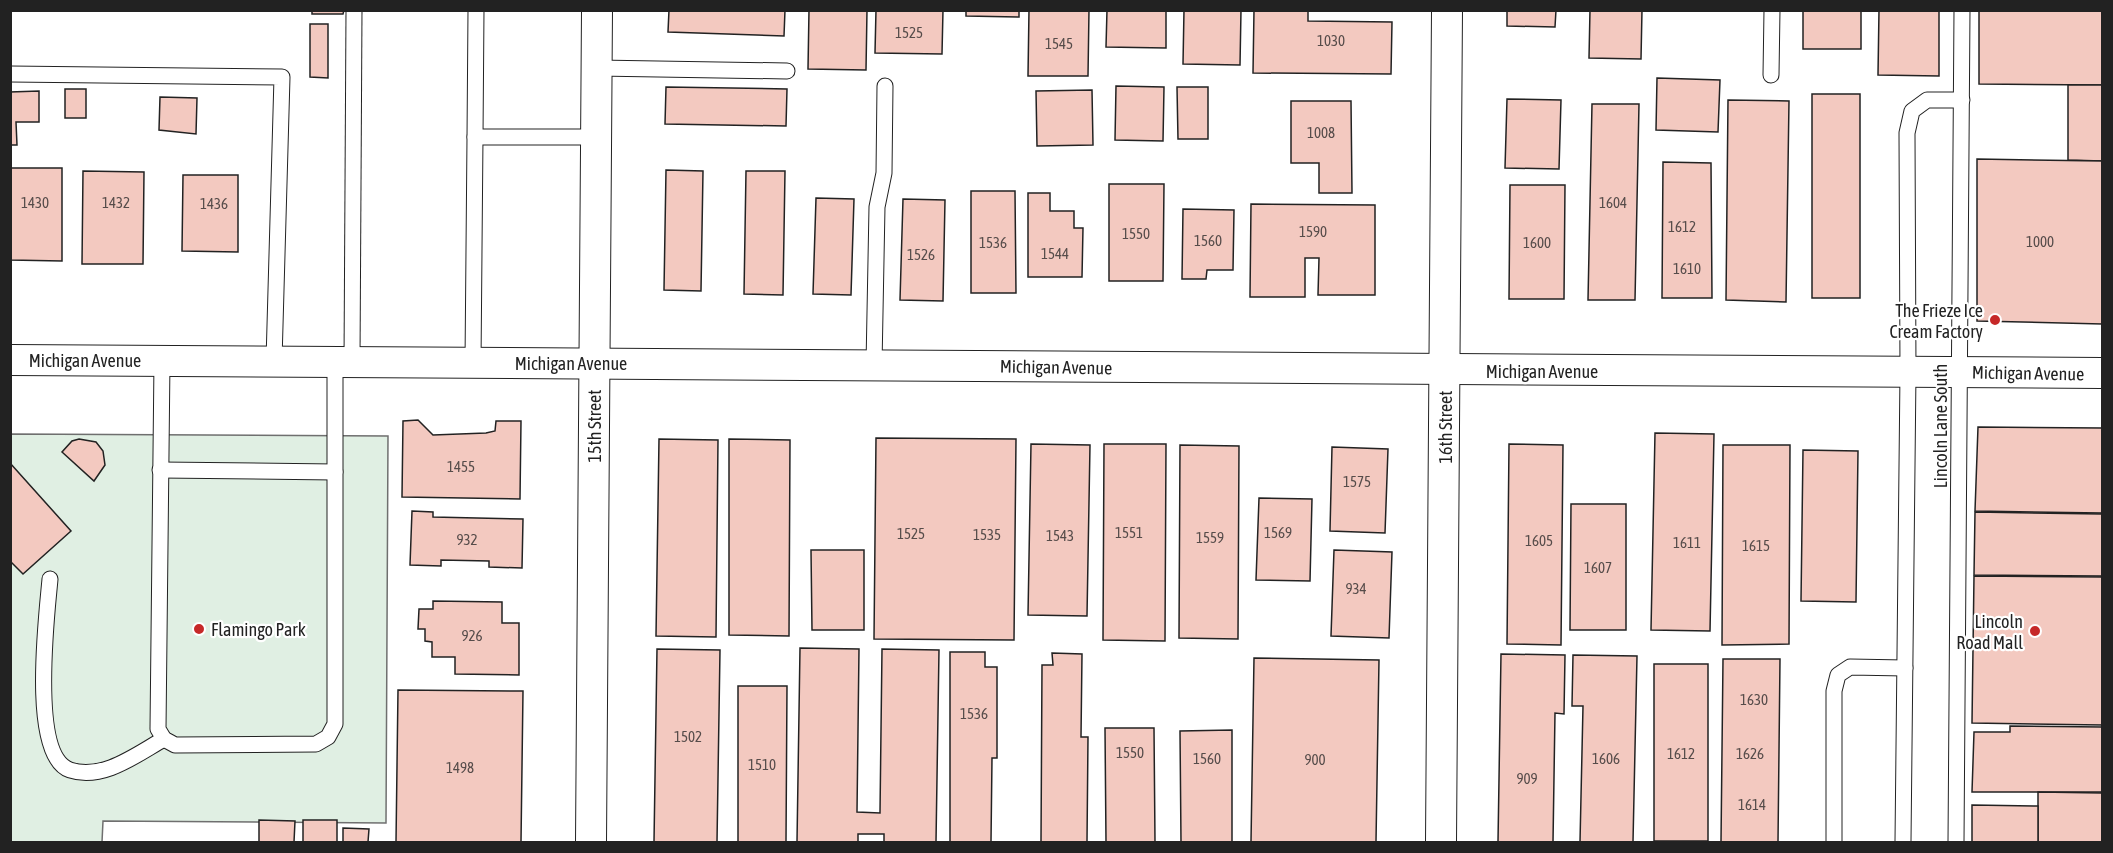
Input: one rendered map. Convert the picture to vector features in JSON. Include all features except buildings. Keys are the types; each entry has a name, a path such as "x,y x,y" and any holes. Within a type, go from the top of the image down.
{"street":[{"name":"15th Street","path":"591,843 597,10"},
{"name":"16th Street","path":"1441,843 1447,10"},
{"name":"Michigan Avenue","path":"10,360 594,362 1445,371 2103,373"}],"lane":[{"path":"162,361 158,729 164,739 175,745 316,744 328,737 335,724 334,472 344,361 354,10"},
{"path":"473,363 476,10"},
{"path":"1771,75 1772,10"},
{"name":"Lincoln Lane South","path":"1956,843 1962,10"},
{"path":"597,68 787,70"},
{"path":"10,74 282,77 274,361"},
{"path":"874,365 877,207 885,172 885,86"},
{"path":"1903,843 1908,372 1907,133 1912,111 1927,100 1962,100"},
{"path":"475,137 596,137"},
{"path":"160,470 334,472"},
{"path":"50,579 43,684 51,750 59,762 70,770 92,771 116,766 164,739"},
{"path":"1834,843 1834,691 1838,675 1850,667 1905,668"}],"green space":[{"name":"Flamingo Park","path":"11,434 388,436 386,823 103,821 102,842 11,842"}],"place":[{"name":"The Frieze Ice Cream Factory","path":"1995,320"},
{"name":"Flamingo Park","path":"199,629"},
{"name":"Lincoln Road Mall","path":"2035,631"}]}
